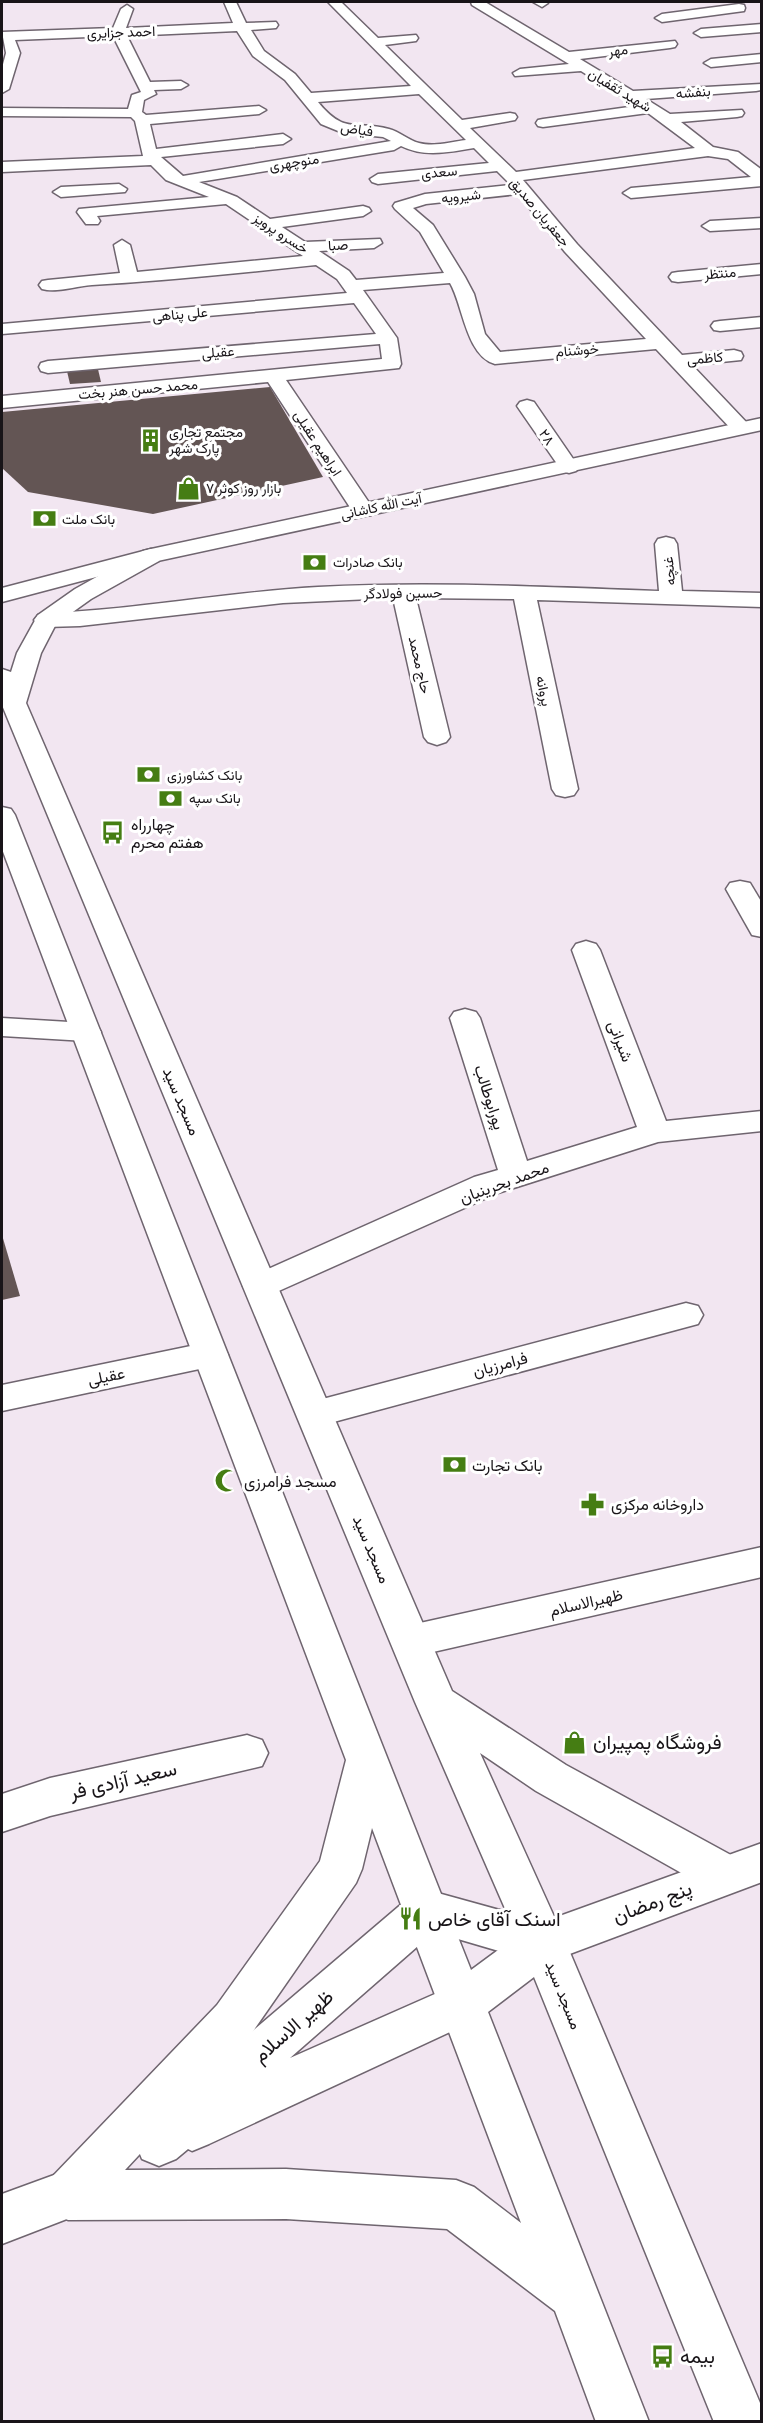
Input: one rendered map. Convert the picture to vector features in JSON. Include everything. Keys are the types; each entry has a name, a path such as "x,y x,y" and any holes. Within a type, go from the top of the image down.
{"street":[{"name":"جعفریان صدیق","path":"334,2 512,177 571,248 741,428"},
{"name":"شهید ثقفیان","path":"477,2 545,44 576,45 583,67 650,108 708,151 733,154 752,153"},
{"path":"725,2 762,18"},
{"name":"فیاض","path":"230,3 241,27 252,40 258,53 291,77 326,121 343,129 386,133 417,148 477,143"},
{"path":"662,18 739,8"},
{"path":"127,9 118,32 149,94 137,98 139,116 152,157"},
{"path":"62,16 65,34"},
{"name":"احمد جزایری","path":"4,36 271,25"},
{"path":"696,33 762,28"},
{"path":"2,89 13,53 4,36"},
{"path":"376,42 411,38"},
{"name":"مهر","path":"576,45 670,44"},
{"path":"711,63 762,58"},
{"path":"520,73 583,67"},
{"path":"145,86 181,85"},
{"path":"592,88 612,85"},
{"name":"بنفشه","path":"630,96 756,87"},
{"path":"308,98 423,89"},
{"path":"543,123 650,108"},
{"path":"2,112 139,116 259,110"},
{"path":"667,120 737,113"},
{"path":"458,125 510,117"},
{"path":"666,140 689,137"},
{"path":"2,167 152,157 283,139"},
{"name":"منوچهری","path":"154,187 408,143"},
{"path":"512,177 708,151"},
{"path":"733,154 762,179"},
{"path":"328,156 349,165"},
{"name":"خسرو پرویز","path":"152,157 172,177 231,200 343,275 388,338"},
{"name":"سعدی","path":"378,179 512,177"},
{"name":"شیرویه","path":"456,277 427,229 401,206 512,177"},
{"path":"631,192 762,179"},
{"path":"61,192 131,188"},
{"path":"92,221 85,212 231,200"},
{"path":"266,224 363,211"},
{"path":"710,226 762,223"},
{"name":"صبا","path":"302,247 374,243"},
{"path":"122,245 130,277"},
{"path":"48,285 163,276 320,259"},
{"name":"منتظر","path":"678,277 761,264"},
{"name":"خوشنام","path":"456,277 465,294 476,334 495,358 660,343"},
{"name":"علی پناهی","path":"2,329 231,302 354,291 456,277"},
{"path":"720,326 762,322"},
{"path":"274,376 392,363 388,338"},
{"name":"عقیلی","path":"48,367 388,338"},
{"name":"کاظمی","path":"676,361 734,356"},
{"name":"محمد حسن هنر بخت","path":"2,402 274,376"},
{"name":"ابراهیم عقیلی","path":"274,376 363,510"},
{"name":"۲۸","path":"526,406 569,466"},
{"name":"آیت الله کاشانی","path":"2,595 152,556 762,424"},
{"name":"غنچه","path":"666,544 671,598"},
{"path":"7,690 46,620 83,594 152,556"},
{"name":"حاج محمد","path":"403,593 437,737"},
{"name":"حسین فولادگر","path":"46,620 88,620 316,594 524,593 762,600"},
{"name":"پروانه","path":"524,593 565,789"},
{"name":"مسجد سید","path":"7,690 436,1702 543,1943 741,2421"},
{"path":"2,814 623,2421"},
{"path":"740,889 762,930"},
{"name":"شیرانی","path":"586,950 655,1132"},
{"name":"پورابوطالب","path":"465,1018 516,1176"},
{"path":"2,1027 86,1032"},
{"name":"محمد بحرینیان","path":"260,1286 474,1191 516,1176 655,1132 762,1121"},
{"name":"فرامرزیان","path":"315,1414 686,1315"},
{"name":"عقیلی","path":"2,1398 210,1355"},
{"name":"ظهیرالاسلام","path":"411,1641 762,1562"},
{"path":"436,1702 551,1778 743,1868"},
{"name":"سعید آزادی فر","path":"2,1813 50,1797 247,1753"},
{"path":"68,2195 232,2021 340,1869 368,1760"},
{"name":"پنج رمضان","path":"462,2004 543,1943 743,1868"},
{"path":"427,1910 543,1943"},
{"name":"ظهیر الاسلام","path":"159,2142 427,1910"},
{"name":"ظهیر الاسلام","path":"2,2219 68,2195 159,2142 462,2004"},
{"path":"68,2195 286,2194 456,2205 575,2295"}],"building":[{"path":"97,365 101,382 70,384 66,367"},
{"name":"مجتمع تجاری پارک شهر","path":"270,387 323,477 153,514 28,492 2,468 2,412"},
{"path":"2,1235 20,1296 2,1300"}],"place":[{"name":"مجتمع تجاری پارک شهر","path":"151,440"},
{"name":"بازار روز کوثر ۷","path":"188,488"},
{"name":"بانک ملت","path":"44,519"},
{"name":"بانک صادرات","path":"315,562"},
{"name":"بانک کشاورزی","path":"149,775"},
{"name":"بانک سپه","path":"171,798"},
{"name":"چهارراه هفتم محرم","path":"113,833"},
{"name":"بانک تجارت","path":"454,1465"},
{"name":"مسجد فرامرزی","path":"226,1481"},
{"name":"داروخانه مرکزی","path":"593,1504"},
{"name":"فروشگاه پمپیران","path":"575,1742"},
{"name":"اسنک آقای خاص","path":"410,1919"},
{"name":"بیمه","path":"662,2356"}]}
